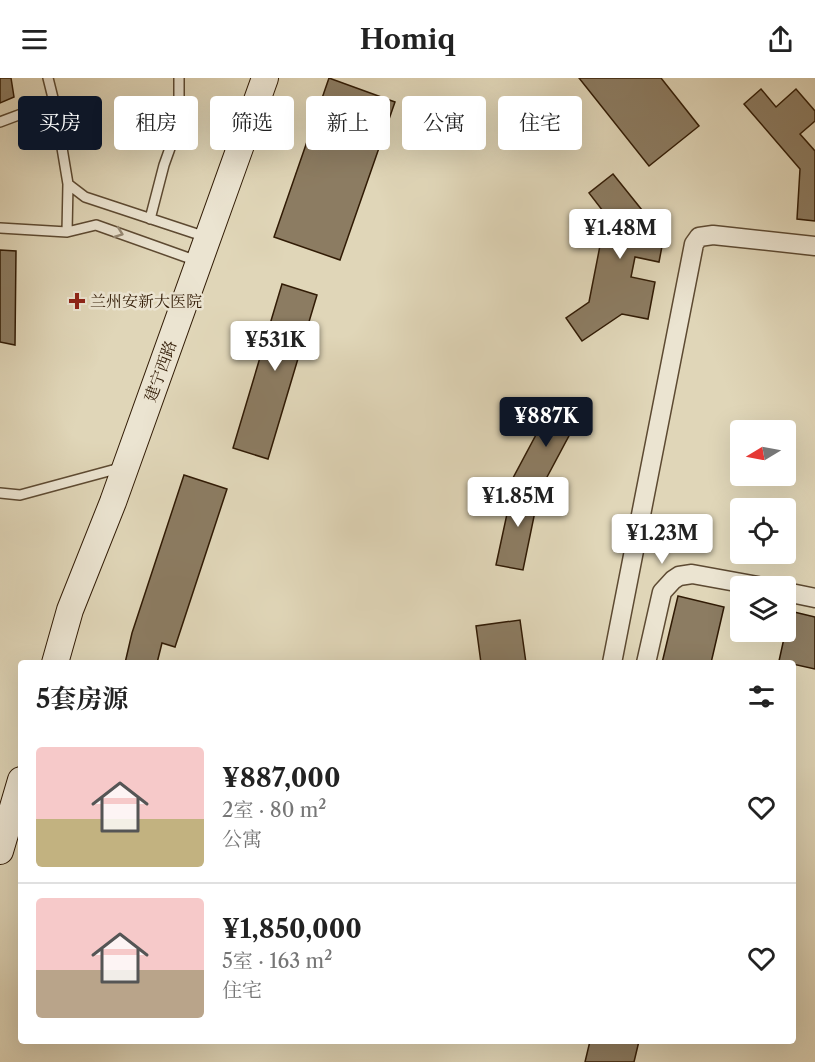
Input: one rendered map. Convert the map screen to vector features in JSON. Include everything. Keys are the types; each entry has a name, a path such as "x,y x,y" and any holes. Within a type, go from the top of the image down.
{"street":[{"name":"建宁西路","path":"56,660 70,610 126,467 265,78"},
{"path":"613,660 694,244 699,237 713,236 815,246"},
{"path":"647,660 662,592 673,580 679,576 692,574 730,581"},
{"path":"796,594 815,598"},
{"path":"0,851 15,824 18,802"}],"lane":[{"path":"48,78 52,96"},
{"path":"150,219 164,165 179,123 179,78"},
{"path":"0,122 18,115"},
{"path":"62,150 68,184 67,232"},
{"path":"68,184 85,196 150,219 204,250"},
{"path":"0,228 67,232 96,225 204,250"},
{"path":"1,491 20,495 126,467"}],"building":[{"path":"0,78 11,78 14,97 0,103"},
{"path":"329,78 378,96 323,96"},
{"path":"579,78 661,78 699,126 649,166"},
{"path":"761,89 776,107 796,89 815,111 815,121 800,134 815,151 815,221 797,219 800,169 744,104"},
{"path":"390,100 395,102 390,116"},
{"path":"306,144 306,150 378,150 340,260 274,237"},
{"path":"613,174 642,210 668,215 659,262 635,257 631,277 655,282 648,319 622,314 582,341 566,318 589,302 606,215 589,193"},
{"path":"0,250 16,251 15,345 0,342"},
{"path":"282,284 317,295 268,459 233,448"},
{"path":"553,403 579,417 539,492 513,478"},
{"path":"184,475 227,489 175,647 162,643 158,660 126,660 132,633"},
{"path":"513,486 539,492 523,570 496,565"},
{"path":"678,596 724,607 712,660 663,660"},
{"path":"796,612 815,617 815,669 796,665 796,660 779,660 783,642 796,642"},
{"path":"520,620 526,660 481,660 476,626"},
{"path":"589,1044 638,1044 634,1062 585,1062"}],"place":[{"name":"兰州安新大医院","path":"77,301"}]}
